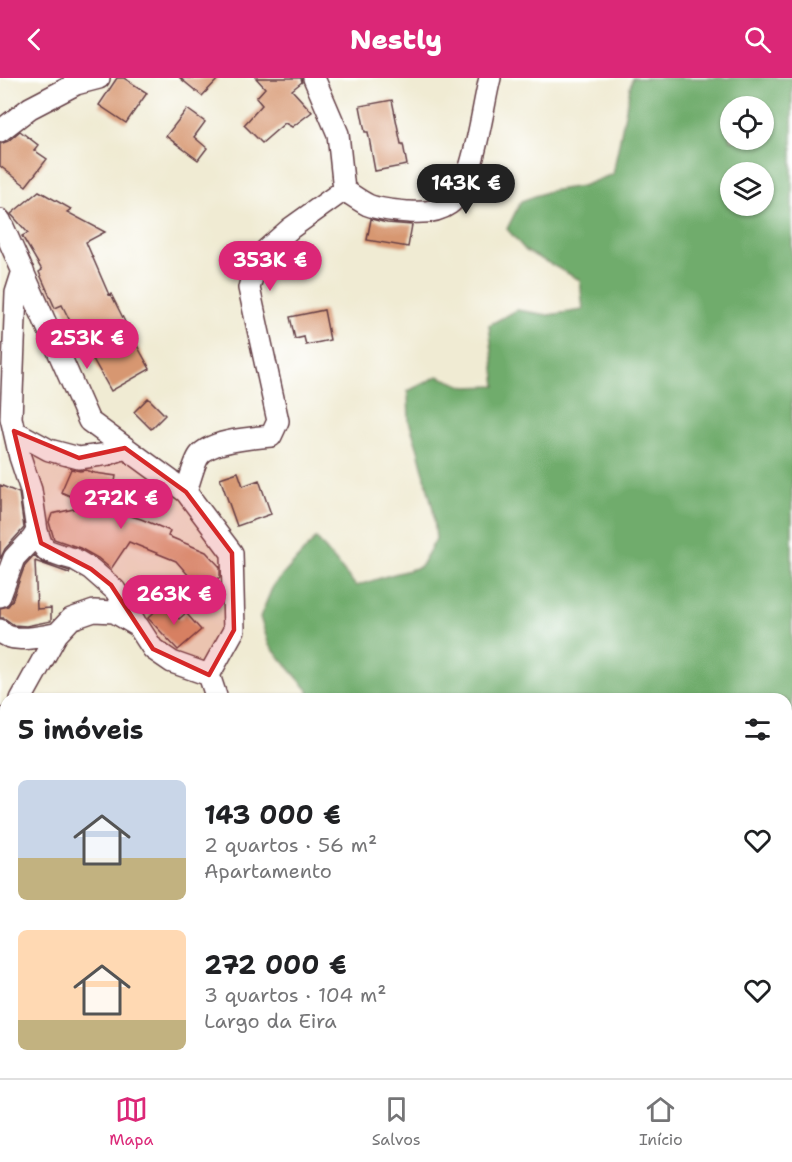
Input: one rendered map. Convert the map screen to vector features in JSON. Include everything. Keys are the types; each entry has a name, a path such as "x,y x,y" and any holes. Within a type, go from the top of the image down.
{"street":[{"path":"0,131 30,108 76,84 99,78"},
{"path":"314,78 338,134 344,190"},
{"path":"344,190 370,206 414,213 433,211 449,204 460,193 469,171 490,78"},
{"path":"186,492 199,456 211,447 271,436 278,421 249,288 251,281 266,250 291,228 344,190"},
{"path":"3,227 89,421 186,492 232,553 234,630 208,675"},
{"path":"22,271 16,293 11,418 20,457 32,490 37,531 41,543 46,550 74,559 111,585 153,649 172,662 208,675 215,693"},
{"path":"14,431 49,450 79,458 125,448"},
{"path":"0,596 14,558 37,531"},
{"path":"24,693 57,634 71,619 94,611 114,612 138,626"},
{"path":"0,630 3,635 11,638 57,634"}],"highlighted area":[{"path":"14,431 79,458 125,448 186,492 232,553 234,630 209,675 153,649 111,585 91,569 41,543"}],"green space":[{"path":"632,78 792,78 792,693 308,693 269,645 260,617 273,586 316,538 356,586 420,567 436,539 433,509 409,421 408,391 438,376 466,387 496,386 489,325 517,310 548,315 583,310 580,280 526,251 507,229 521,201 549,191 582,186 613,174"}],"building":[{"path":"117,78 124,78 147,93 126,123 99,105"},
{"path":"180,78 219,78 202,96"},
{"path":"256,78 301,78 302,82 292,90 312,112 292,127 285,123 262,143 244,125 262,105 256,98 265,88"},
{"path":"392,100 407,165 375,171 368,132 365,132 360,106"},
{"path":"187,109 205,122 194,137 207,148 198,160 166,136"},
{"path":"20,131 38,145 34,150 47,159 26,186 0,166 0,144 8,141"},
{"path":"39,191 71,209 67,212 105,232 86,242 109,295 111,294 150,369 111,391 89,352 86,353 62,305 55,308 39,272 42,270 22,236 28,233 11,214"},
{"path":"371,219 412,225 408,247 367,240"},
{"path":"324,310 330,340 306,345 304,337 295,339 290,317"},
{"path":"148,398 165,415 151,429 134,412"},
{"path":"71,469 116,476 110,510 170,531 168,536 206,552 220,567 220,577 203,592 176,561 129,542 111,569 98,558 80,548 54,539 49,522 52,514 91,505 61,492"},
{"path":"238,472 243,486 259,480 271,514 237,526 220,478"},
{"path":"0,485 19,493 24,528 5,549 0,559"},
{"path":"34,555 42,562 70,571 69,573 35,561 37,609 51,608 51,621 26,626 14,625 0,618 0,608 8,606 12,601 25,565"},
{"path":"164,603 179,619 186,613 201,630 178,650 148,618"}]}
